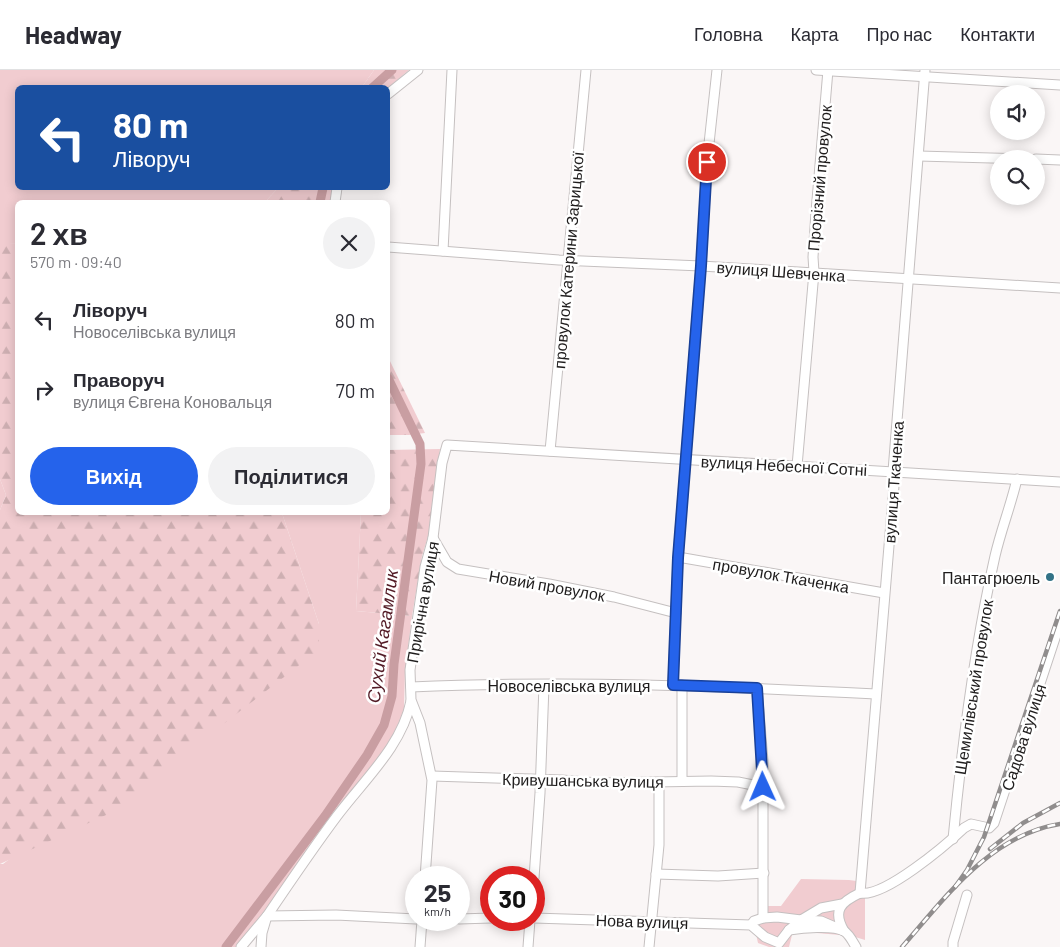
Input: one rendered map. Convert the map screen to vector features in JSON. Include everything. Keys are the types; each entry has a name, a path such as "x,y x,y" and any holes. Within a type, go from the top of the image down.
{"street":[{"path":"390,92 418,70"},
{"path":"443,251 452,70"},
{"name":"провулок Катерини Зарицької","path":"550,451 586,70"},
{"path":"682,781 677,685 676,614 678,558 701,266 707,162 716,70"},
{"path":"816,70 925,74 1060,85"},
{"name":"Прорізний провулок","path":"797,466 814,272 812,257 828,70"},
{"name":"вулиця Ткаченка","path":"860,893 894,486 893,472 925,74"},
{"path":"919,156 990,158"},
{"path":"1045,159 1060,160"},
{"name":"вулиця Шевченка","path":"390,247 567,260 814,272 1060,288"},
{"name":"вулиця Небесної Сотні","path":"447,445 1060,482"},
{"name":"Прирічна вулиця","path":"426,866 432,800 432,776 420,723 411,700 410,670 425,567 433,538 442,463 447,445"},
{"name":"Щемилівський провулок","path":"953,839 968,711 988,590 1017,479"},
{"name":"Новий провулок","path":"433,538 447,562 458,569 614,597 676,614"},
{"name":"провулок Ткаченка","path":"678,558 884,593"},
{"name":"Садова вулиця","path":"953,839 971,824 989,828 994,823 1060,623"},
{"name":"Новоселівська вулиця","path":"411,687 476,684 677,685 876,694"},
{"path":"535,866 541,780 544,685"},
{"path":"757,688 763,787 763,918"},
{"path":"241,947 267,916 336,818 390,750 408,716 411,700"},
{"name":"Кривушанська вулиця","path":"432,776 562,780 597,783 738,782 763,787"},
{"path":"649,947 659,845 658,782"},
{"path":"844,931 821,921 802,920 778,916 763,918 754,921 750,925 765,937 780,945 789,930 802,920 821,908 842,904 860,893 867,895 900,878 929,859 953,839"},
{"path":"656,874 718,876 764,872"},
{"path":"953,947 967,895"},
{"path":"842,904 839,910 840,924 856,947"},
{"path":"267,916 336,915 405,918"},
{"path":"261,947 262,933 267,916"},
{"name":"Нова вулиця","path":"545,918 750,925"},
{"path":"789,930 815,927 844,931"},
{"path":"420,947 421,931"},
{"path":"528,947 529,931"}],"green space":[{"path":"0,70 374,70 363,85 15,85 15,190 276,190 267,200 15,200 15,244 0,243"},
{"path":"374,70 409,70 390,86 363,85"},
{"path":"276,190 334,190 331,200 267,200"},
{"path":"0,243 15,244 15,515 283,515 319,624 319,650 106,815 0,864 0,510 6,495 0,479"},
{"path":"390,361 425,433 390,435"},
{"path":"440,449 430,530 422,556 412,616 356,611 361,515 390,515 390,450"},
{"path":"0,479 6,495 0,510"},
{"path":"283,515 361,515 356,611 412,616 405,672 404,708 400,726 377,761 343,803 293,874 237,947 0,947 0,864 3,864 319,624"},
{"path":"801,879 865,882 865,940 852,936 793,931 789,947 769,947 758,943 756,934 761,906 781,906"}],"waterway":[{"name":"Сухий Кагамлик","path":"375,85 392,70"},
{"name":"Сухий Кагамлик","path":"320,200 323,190"},
{"name":"Сухий Кагамлик","path":"226,947 325,816 367,755 384,725 392,696 394,664 421,464 420,444 390,382"}],"railway":[{"path":"955,887 967,870 984,837 1060,611"},
{"path":"990,849 1023,823 1060,803"},
{"path":"902,947 952,889 991,855 1012,841 1035,830 1060,824"}],"place":[{"name":"Пантагрюель","path":"1050,577"}],"route":[{"path":"707,162 701,266 678,558 673,685 757,688 763,761 763,787"}]}
